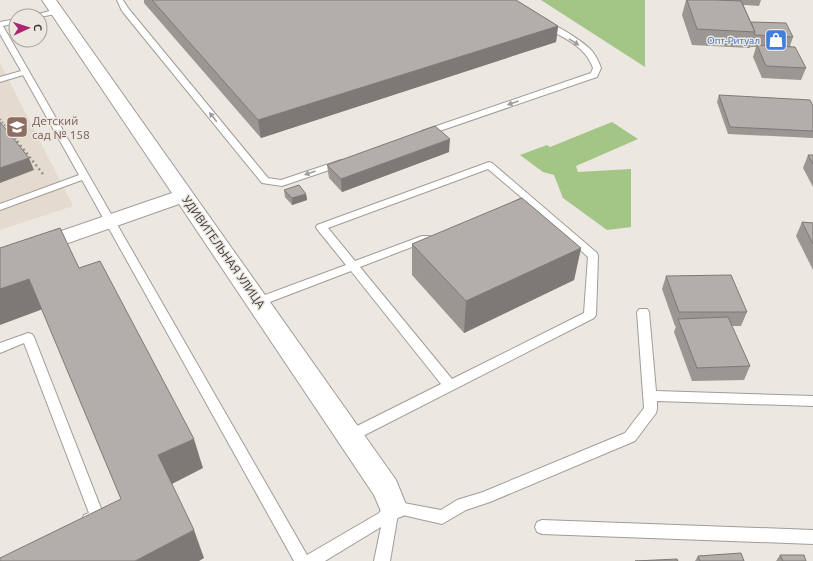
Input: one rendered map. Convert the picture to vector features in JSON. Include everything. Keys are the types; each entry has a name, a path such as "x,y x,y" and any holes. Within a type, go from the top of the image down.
{"street":[{"name":"УДИВИТЕЛЬНАЯ УЛИЦА","path":"53,5 386,489 393,507"},
{"path":"0,260 185,196"}],"lane":[{"path":"120,0 125,9 265,181 282,183 349,160"},
{"path":"416,137 594,75 597,68 596,60 590,52 538,20"},
{"path":"0,26 302,561"},
{"path":"0,80 25,72"},
{"path":"350,436 450,386 590,315 593,256 489,165 321,227 450,386"},
{"path":"0,207 85,176"},
{"path":"500,211 529,199"},
{"path":"258,302 434,236"},
{"path":"393,507 442,517 462,505 485,498 630,437 651,410 643,312"},
{"path":"0,348 28,337 97,516 76,526"},
{"path":"650,396 813,401"},
{"path":"310,561 384,518 393,507"},
{"path":"382,561 393,507"},
{"path":"542,527 813,537"}],"path":[{"path":"0,119 47,179"}],"shaded area":[{"name":"Детский сад № 158","path":"0,63 73,206 0,230"}],"green space":[{"path":"541,0 645,0 645,67"},
{"path":"612,122 638,139 576,166 578,172 631,169 631,227 607,230 563,198 554,175 543,172 520,155 547,145 550,147"}],"building":[{"path":"152,0 516,0 558,26 258,120"},
{"path":"687,0 741,1 755,32 697,29"},
{"path":"751,22 786,23 793,37 755,35"},
{"path":"757,45 795,47 806,68 766,66"},
{"path":"719,95 810,100 813,106 813,131 730,127"},
{"path":"0,122 29,158 0,168"},
{"path":"435,126 450,139 341,179 327,165"},
{"path":"808,155 813,155 813,164"},
{"path":"299,185 306,194 292,198 284,190"},
{"path":"522,198 581,248 466,301 412,244"},
{"path":"802,222 813,223 813,244"},
{"path":"60,228 79,268 100,261 194,439 158,455 194,530 135,561 0,561 0,558 121,499 29,279 0,289 0,248"},
{"path":"731,275 747,312 679,312 666,276"},
{"path":"728,317 750,366 697,368 678,319"},
{"path":"741,553 744,561 700,561 698,556"},
{"path":"780,555 804,555 806,561 783,561"},
{"path":"677,559 678,561 635,561"}],"place":[{"name":"Опт-Ритуал","path":"776,40"},
{"name":"Детский сад № 158","path":"17,127"}]}
